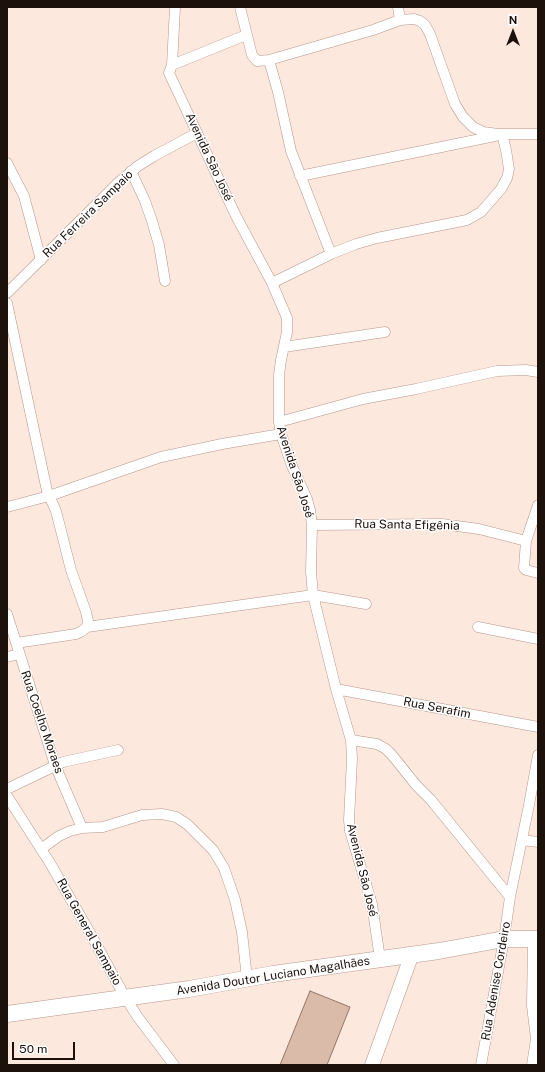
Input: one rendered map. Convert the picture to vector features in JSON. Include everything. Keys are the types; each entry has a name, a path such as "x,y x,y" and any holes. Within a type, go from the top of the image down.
{"main road":[{"name":"Avenida Doutor Luciano Magalhães","path":"7,1014 189,989 504,939 535,939"}],"street":[{"path":"174,7 170,70 246,35"},
{"path":"240,7 246,35 253,58 256,61 269,60 373,30 400,20 414,19 420,21 425,25 430,34 455,104 473,127 483,132 502,134 538,134"},
{"path":"398,7 400,20"},
{"path":"269,60 278,92 287,135 300,176 331,254"},
{"name":"Avenida São José","path":"170,70 197,133 236,216 272,283 287,318 288,332 281,360 279,422 281,434 292,466 307,499 312,525 311,572 313,595 336,689 351,740 352,759 349,820 350,831 372,904 380,959"},
{"name":"Rua Ferreira Sampaio","path":"7,293 104,196 131,172 154,156 197,133"},
{"path":"300,176 502,134"},
{"path":"272,283 331,254 356,244 376,238 467,220 481,212 501,190 507,178 509,169 502,134"},
{"path":"7,163 24,196 41,260"},
{"path":"131,172 152,221 159,245 164,281"},
{"path":"7,302 49,496 56,511 71,570 86,612 88,621 87,627"},
{"path":"284,346 385,332"},
{"path":"279,422 370,397 416,389 482,374 512,369 538,372"},
{"path":"7,507 49,496 161,457 222,444 281,434"},
{"path":"538,505 526,541 524,568 526,570 538,573"},
{"name":"Rua Santa Efigênia","path":"312,525 442,524 462,526 526,541"},
{"path":"16,643 76,634 87,627 313,595 366,604"},
{"name":"Rua Coelho Moraes","path":"7,614 55,765 82,828"},
{"path":"478,627 538,639"},
{"path":"7,657 19,654"},
{"name":"Rua Serafim","path":"336,689 538,727"},
{"path":"351,740 377,744 386,749 431,800 510,897"},
{"path":"7,789 55,765 118,750"},
{"name":"Rua Adenise Cordeiro","path":"480,1065 504,939 510,897 538,755"},
{"name":"Rua General Sampaio","path":"7,796 41,849 125,997 137,1016 174,1065"},
{"path":"41,849 59,836 82,828 102,828 142,814 162,814 176,817 187,824 200,836 216,854 224,868 241,926 247,979"},
{"path":"522,840 538,842"},
{"path":"532,1065 536,1039 532,1006 535,939"},
{"path":"372,1065 412,954"}],"building":[{"path":"310,991 350,1007 327,1065 280,1065"}]}
